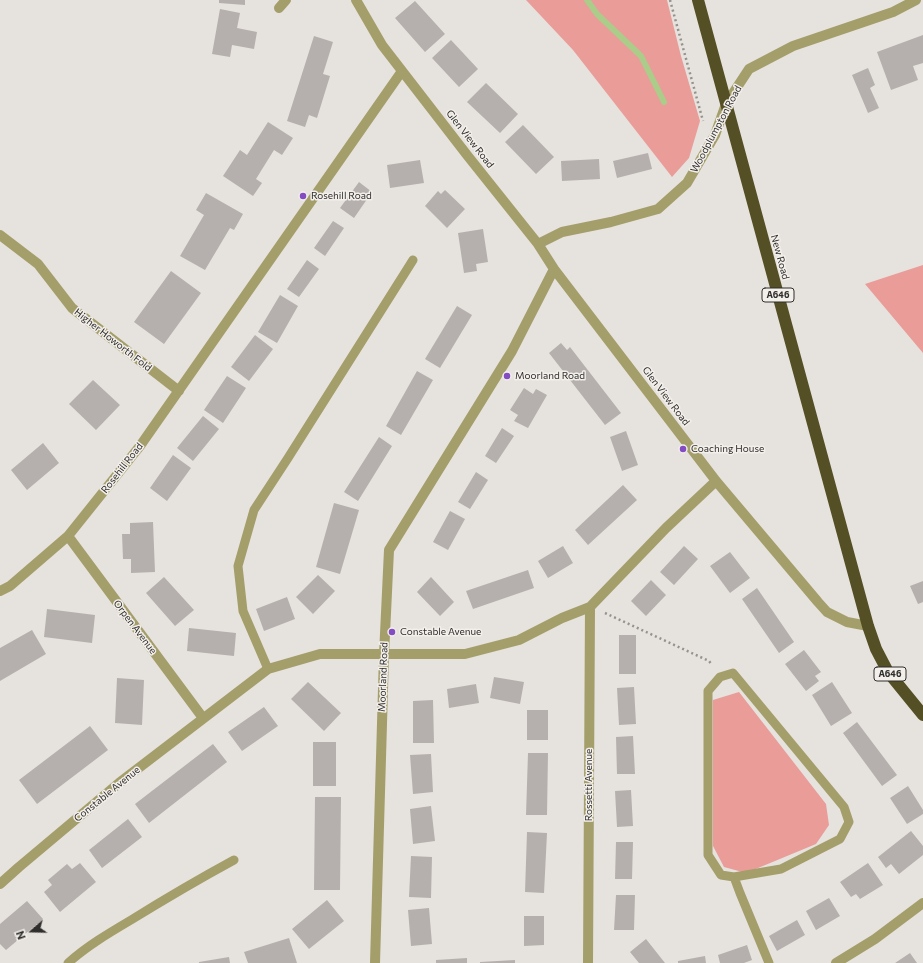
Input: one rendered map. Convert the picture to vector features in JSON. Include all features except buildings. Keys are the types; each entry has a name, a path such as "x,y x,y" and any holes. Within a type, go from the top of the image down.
{"highway":[{"name":"New Road","path":"698,0 868,626"},
{"name":"A646","path":"868,626 876,649 888,672 923,714"}],"street":[{"name":"Glen View Road","path":"356,0 382,45 538,244 554,269 716,481 827,612 847,622 868,626"},
{"name":"Woodplumpton Road","path":"538,244 562,232 611,222 658,209 687,183 710,144 726,104 749,69 793,46 893,12 916,0"},
{"name":"Rosehill Road","path":"0,591 10,586 68,536 140,446 402,71"},
{"name":"Higher Howorth Fold","path":"0,236 38,264 72,308 179,391"},
{"name":"Moorland Road","path":"375,963 384,654 389,550 512,351 554,269"},
{"name":"Constable Avenue","path":"0,884 118,784 268,669 320,654 465,654 519,640 562,618 590,607 666,528 716,481"},
{"name":"Orpen Avenue","path":"68,536 203,718"},
{"name":"Rossetti Avenue","path":"588,963 590,607"},
{"path":"836,963 875,939 923,903"}],"lane":[{"path":"268,669 243,611 238,566 254,510 413,260"},
{"path":"733,673 844,808 848,822 840,839 781,869 734,877 721,875 708,855 708,691 720,677 733,673"},
{"path":"68,963 102,937 234,860"},
{"path":"734,877 768,963"}],"path":[{"path":"670,0 710,144"},
{"path":"590,607 709,661 720,677"}],"shaded area":[{"path":"526,0 667,0 681,56 700,121 689,158 672,177 573,50"},
{"path":"923,265 923,353 865,284"},
{"path":"739,692 826,804 829,825 816,844 746,873 724,867 713,846 713,700"}],"waterway":[{"path":"587,0 597,14 641,56 664,102"}],"place":[{"name":"Rosehill Road","path":"303,196"},
{"name":"Moorland Road","path":"507,376"},
{"name":"Coaching House","path":"683,449"},
{"name":"Constable Avenue","path":"392,632"}]}
